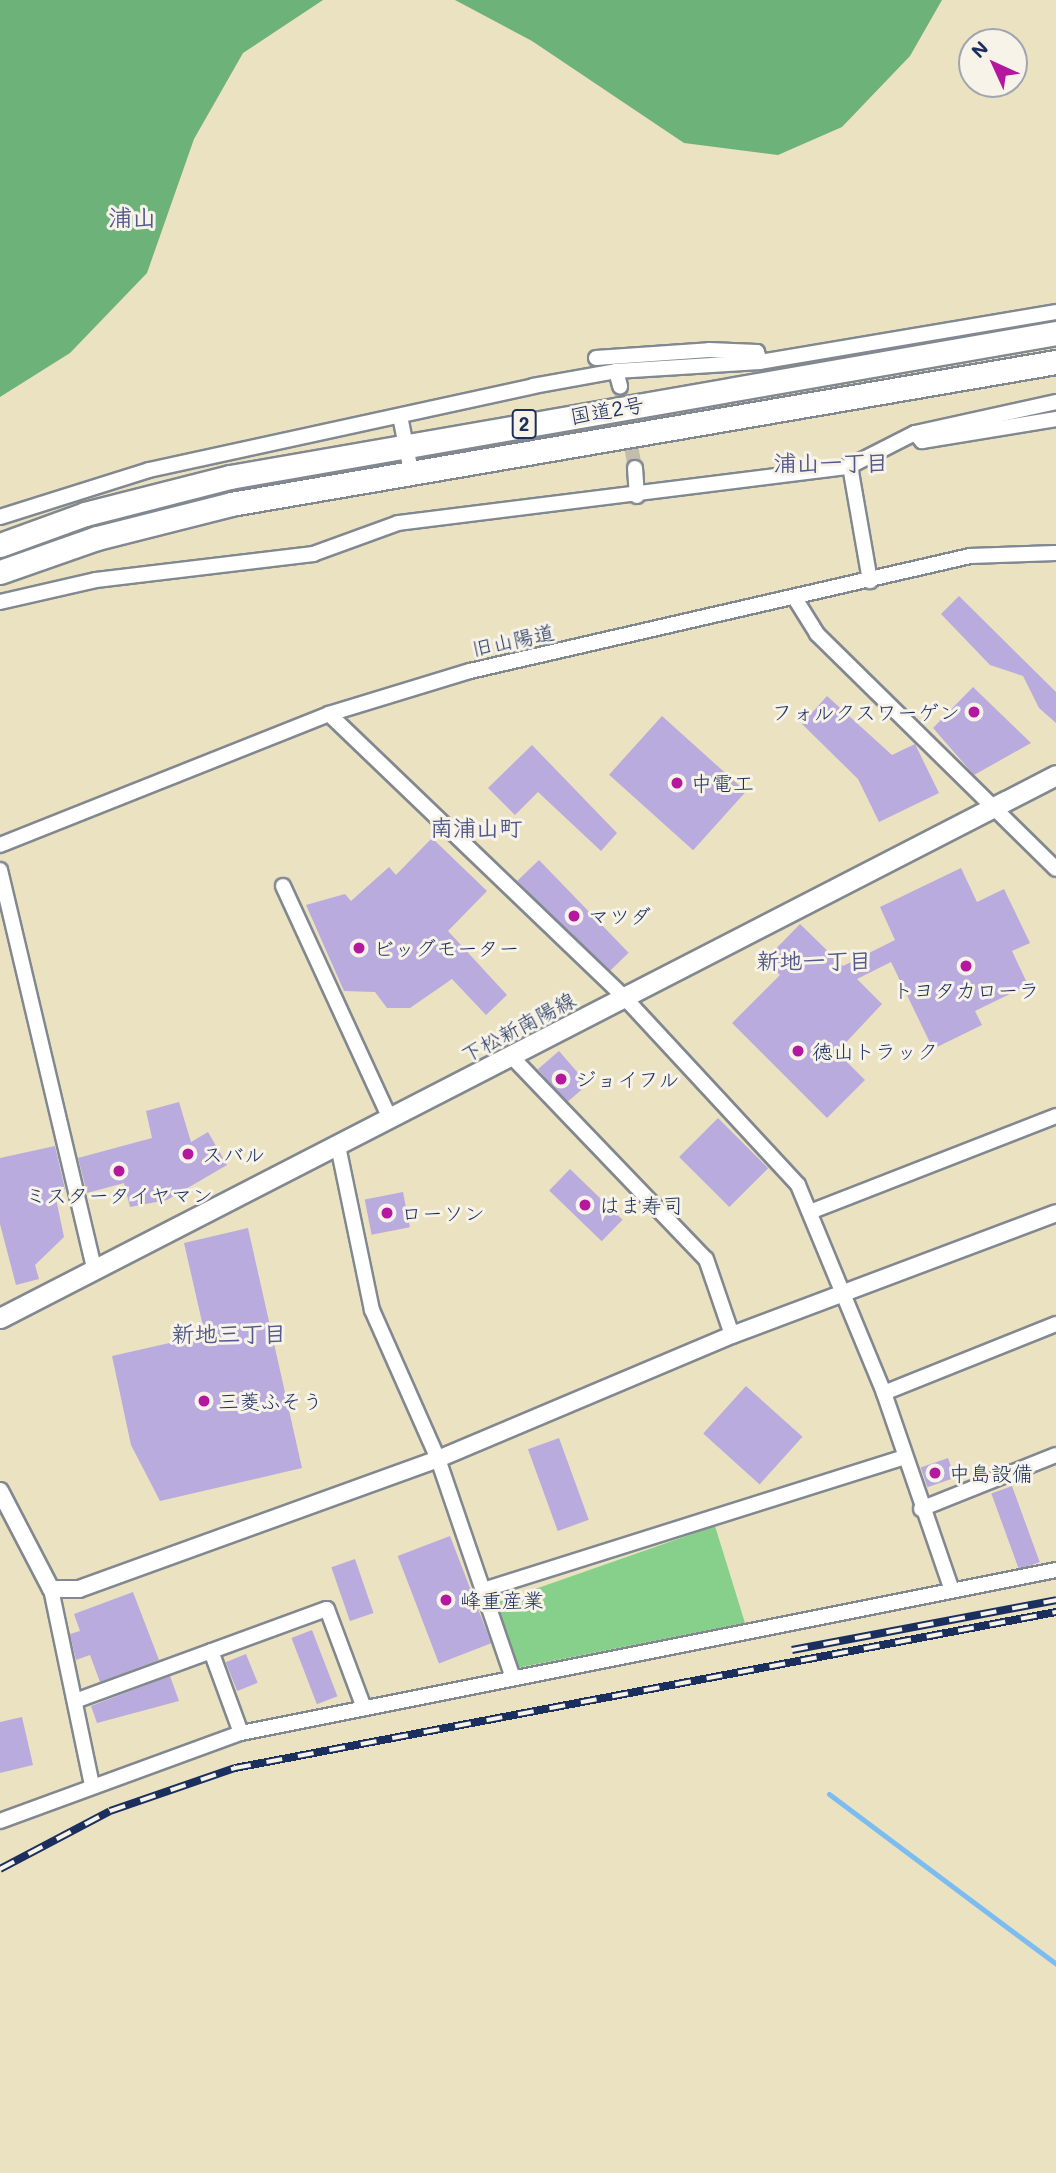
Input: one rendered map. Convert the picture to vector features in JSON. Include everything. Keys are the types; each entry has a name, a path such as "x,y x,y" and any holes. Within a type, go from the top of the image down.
{"highway":[{"name":"国道2号","path":"0,545 85,514 230,477 405,444 1056,333"},
{"name":"国道2号","path":"0,572 97,538 231,504 1056,362"}],"main road":[{"name":"下松新南陽線","path":"0,1318 1056,775"}],"street":[{"path":"0,517 149,470 400,416 618,379 760,362 1056,312"},
{"path":"596,358 709,350 757,352 760,362"},
{"path":"0,602 96,580 313,554 398,523 637,496 850,466 915,433 1056,402"},
{"path":"400,416 411,471"},
{"path":"915,433 922,441 1056,419"},
{"path":"850,466 870,581"},
{"path":"635,468 637,496"},
{"name":"旧山陽道","path":"0,845 329,714 470,671 796,600 970,556 1056,553"},
{"path":"796,600 817,634 1056,869"},
{"path":"329,714 624,997 798,1185 884,1393 921,1509 952,1590"},
{"path":"0,870 94,1269"},
{"path":"283,886 390,1119"},
{"path":"511,1056 706,1259 732,1335"},
{"path":"810,1212 1056,1116"},
{"path":"338,1146 372,1310 438,1459 512,1675"},
{"path":"51,1589 79,1589 438,1459 732,1335 1056,1213"},
{"path":"884,1393 1056,1324"},
{"path":"921,1509 1056,1455"},
{"path":"483,1590 905,1457"},
{"path":"0,1491 51,1589 92,1786"},
{"path":"0,1821 242,1733 512,1675 1056,1570"},
{"path":"75,1702 327,1609 364,1708"},
{"path":"211,1651 242,1733"}],"green space":[{"path":"0,0 323,0 243,53 194,139 147,273 70,353 0,397"},
{"path":"455,0 942,0 910,56 842,127 778,155 684,143 532,41"},
{"path":"715,1526 745,1623 517,1668 495,1603"}],"building":[{"path":"959,596 1056,692 1056,723 1039,708 1023,676 990,665 941,614"},
{"name":"フォルクスワーゲン","path":"973,687 1031,743 974,775 933,728"},
{"path":"827,696 892,755 915,744 939,793 879,822 858,779 802,724"},
{"name":"中電工","path":"662,716 746,792 693,850 609,775"},
{"path":"532,745 617,833 601,851 538,792 515,815 488,788"},
{"path":"432,838 487,891 448,931 507,995 486,1015 452,979 410,1008 387,1008 375,992 344,991 306,905 345,894 351,901 389,867 396,875"},
{"name":"マツダ","path":"539,860 629,953 607,974 517,881"},
{"path":"961,868 977,902 1004,889 1030,943 1012,951 1028,985 975,1011 982,1025 933,1049 891,962 857,979 882,1004 837,1052 865,1080 827,1118 732,1023 780,975 765,960 800,924 843,966 895,940 880,907"},
{"name":"ジョイフル","path":"559,1051 588,1084 567,1103 538,1069"},
{"path":"179,1102 191,1142 208,1132 227,1165 167,1200 130,1207 124,1183 87,1193 78,1158 152,1138 146,1111"},
{"path":"718,1118 768,1168 729,1207 679,1157"},
{"path":"55,1146 65,1189 55,1194 64,1237 35,1265 39,1279 16,1285 0,1224 0,1158"},
{"name":"はま寿司","path":"570,1169 623,1220 602,1241 549,1191"},
{"name":"ローソン","path":"403,1192 410,1227 372,1235 365,1199"},
{"name":"三菱ふそう","path":"248,1228 302,1468 160,1501 131,1445 112,1356 205,1335 184,1243"},
{"path":"746,1386 802,1437 760,1484 703,1434"},
{"path":"559,1438 589,1520 558,1531 528,1449"},
{"name":"中島設備","path":"948,1458 955,1478 927,1487 921,1467"},
{"path":"1012,1486 1040,1562 1019,1570 991,1494"},
{"name":"峰重産業","path":"450,1536 491,1643 439,1663 398,1556"},
{"path":"355,1559 374,1613 350,1621 331,1567"},
{"path":"133,1592 159,1660 100,1682 90,1655 76,1660 70,1634 80,1631 74,1614"},
{"path":"312,1630 337,1696 317,1704 291,1638"},
{"path":"246,1654 258,1683 237,1691 226,1662"},
{"path":"170,1676 179,1701 97,1723 91,1706"},
{"path":"22,1717 33,1765 0,1773 0,1722"}],"waterway":[{"path":"829,1794 1056,1964"}],"tunnel":[{"path":"620,386 635,468"}],"railway":[{"path":"792,1650 1056,1600"},
{"path":"0,1869 110,1811 235,1768 1056,1612"}],"place":[{"name":"フォルクスワーゲン","path":"974,712"},
{"name":"中電工","path":"677,783"},
{"name":"マツダ","path":"574,916"},
{"name":"ビッグモーター","path":"359,948"},
{"name":"トヨタカローラ","path":"966,966"},
{"name":"徳山トラック","path":"798,1051"},
{"name":"ジョイフル","path":"561,1079"},
{"name":"スバル","path":"188,1154"},
{"name":"ミスタータイヤマン","path":"119,1171"},
{"name":"はま寿司","path":"585,1205"},
{"name":"ローソン","path":"387,1213"},
{"name":"三菱ふそう","path":"204,1401"},
{"name":"中島設備","path":"935,1473"},
{"name":"峰重産業","path":"446,1600"}],"district":[{"name":"浦山","path":"132,217"},
{"name":"浦山一丁目","path":"831,462"},
{"name":"南浦山町","path":"476,827"},
{"name":"新地一丁目","path":"814,960"},
{"name":"新地三丁目","path":"229,1333"}]}
